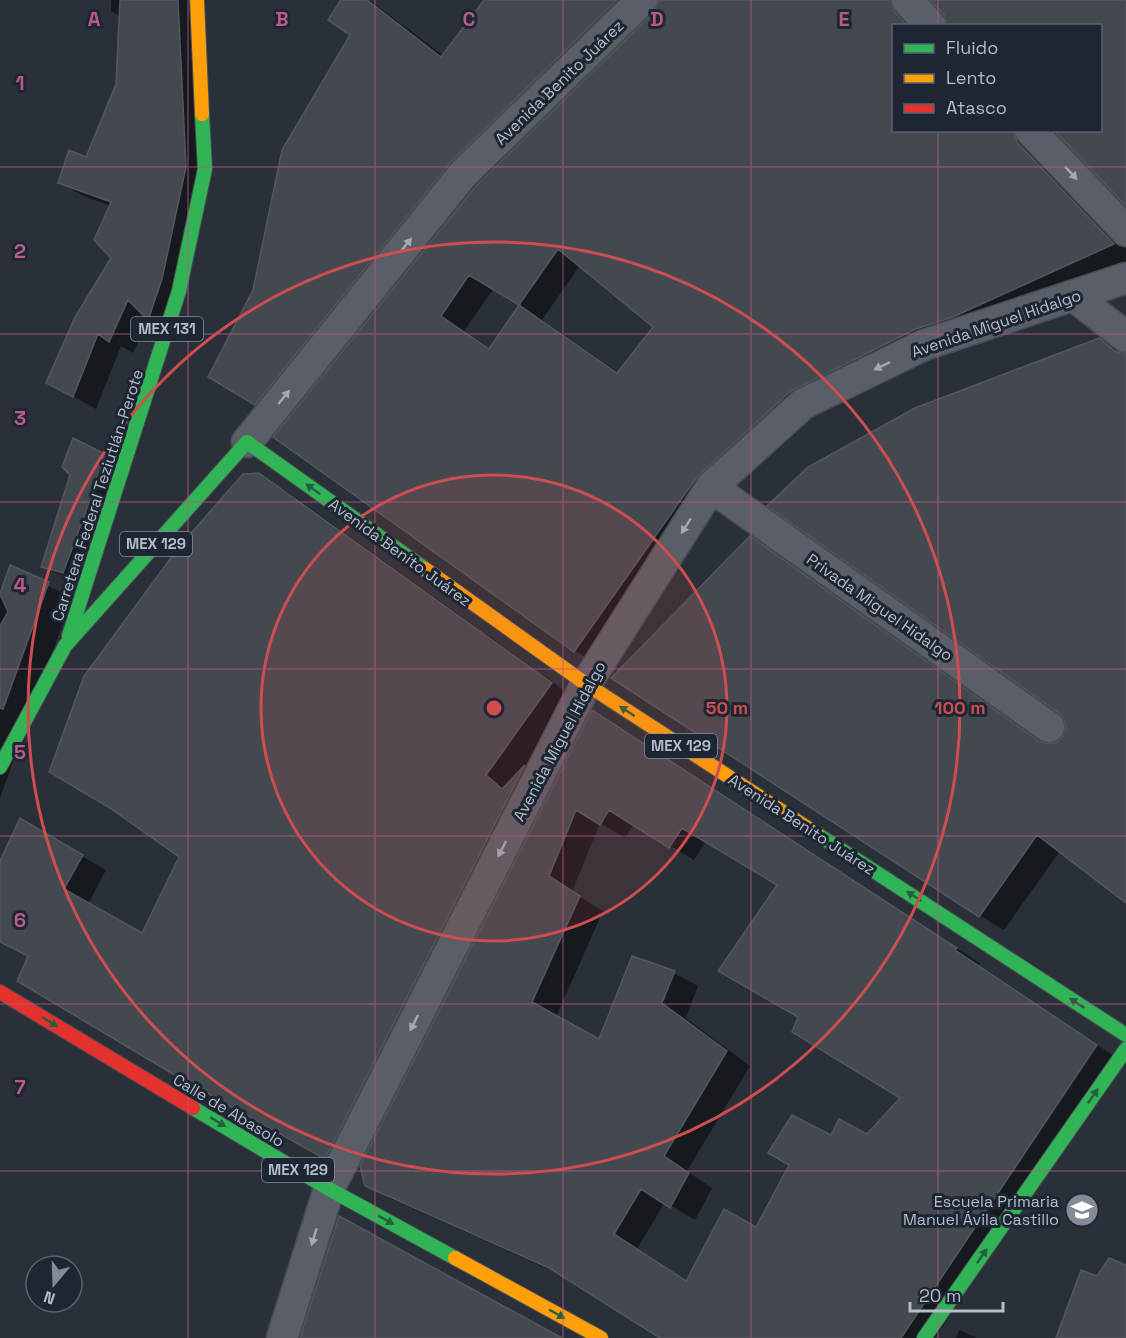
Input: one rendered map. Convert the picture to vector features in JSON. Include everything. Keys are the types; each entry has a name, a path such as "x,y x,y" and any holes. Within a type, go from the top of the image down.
{"main road":[{"name":"Carretera Federal Teziutlán-Perote","path":"65,646 179,291 205,169 196,0"},
{"name":"Avenida Benito Juárez","path":"0,766 65,646 247,442 586,684 1126,1035"},
{"name":"Calle de Abasolo","path":"0,993 329,1189 601,1338"},
{"path":"924,1338 1126,1049"}],"street":[{"name":"Avenida Benito Juárez","path":"247,442 463,174 642,0"},
{"path":"907,0 929,24"},
{"path":"1032,132 1126,231"},
{"name":"Avenida Miguel Hidalgo","path":"282,1338 329,1189 586,684 711,487 803,404 924,345 1075,297 1126,278"},
{"path":"1075,297 1126,337"},
{"name":"Privada Miguel Hidalgo","path":"711,487 1049,727"}],"building":[{"path":"120,0 178,0 186,167 162,279 148,320 128,300 109,342 98,334 73,397 46,383 75,317 111,258 94,240 111,202 58,183 69,150 86,157 116,84"},
{"path":"341,0 367,0 441,57 484,0 617,0 450,163 255,405 208,377 253,290 282,150 350,35 328,20"},
{"path":"659,0 890,0 894,11 905,24 892,24 892,132 1014,132 1017,142 1114,244 953,317 916,329 791,391 697,477 574,652 273,437 476,186 654,12","holes":["558,249 653,327 617,373 519,305","469,275 519,305 489,349 441,316"]},
{"path":"930,0 1126,0 1126,206 1056,132 1102,132 1102,24 947,24 944,15"},
{"path":"1099,338 1115,351 1126,354 1126,903 1037,835 979,917 611,678 750,536 1039,741 1048,744 1057,742 1063,736 1066,728 1064,719 1059,713 767,506 808,467 915,408"},
{"path":"73,438 107,455 63,573 41,567 70,475 62,467"},
{"path":"259,473 552,683 486,775 502,789 525,765 325,1159 178,1077 17,981 28,956 0,942 0,861 20,818 83,855 64,889 142,933 179,857 110,808 49,772 84,676 179,547 243,474"},
{"path":"10,565 49,582 3,709 0,708 0,626 8,612 0,594"},
{"path":"592,710 957,948 955,950 1097,1045 901,1338 660,1338 549,1268 365,1186 360,1166","holes":["576,810 600,825 609,810 669,848 682,828 777,885 718,971 798,1017 792,1032 900,1098 867,1134 839,1119 831,1135 792,1115 768,1153 789,1165 756,1227 724,1209 686,1281 614,1234 641,1189 670,1208 689,1173 664,1156 727,1051 662,1003 675,971 632,956 599,1039 532,1002 580,896 549,876"]},
{"path":"339,1216 562,1338 300,1338"},
{"path":"1109,1258 1126,1265 1126,1338 1056,1338 1081,1270 1097,1276"}],"traffic: fast":[{"path":"69,636 179,291 205,169 202,114"},
{"path":"0,767 65,646 247,442 425,569"},
{"path":"817,834 1126,1035"},
{"path":"924,1338 1126,1049"},
{"path":"193,1108 329,1189 455,1258"}],"traffic: slow":[{"path":"197,0 202,114"},
{"path":"425,569 586,684 817,834"},
{"path":"455,1258 601,1338"}],"traffic: jam":[{"path":"0,992 193,1108"}],"place":[{"name":"Escuela Primaria Manuel Ávila Castillo","path":"1082,1210"}]}
